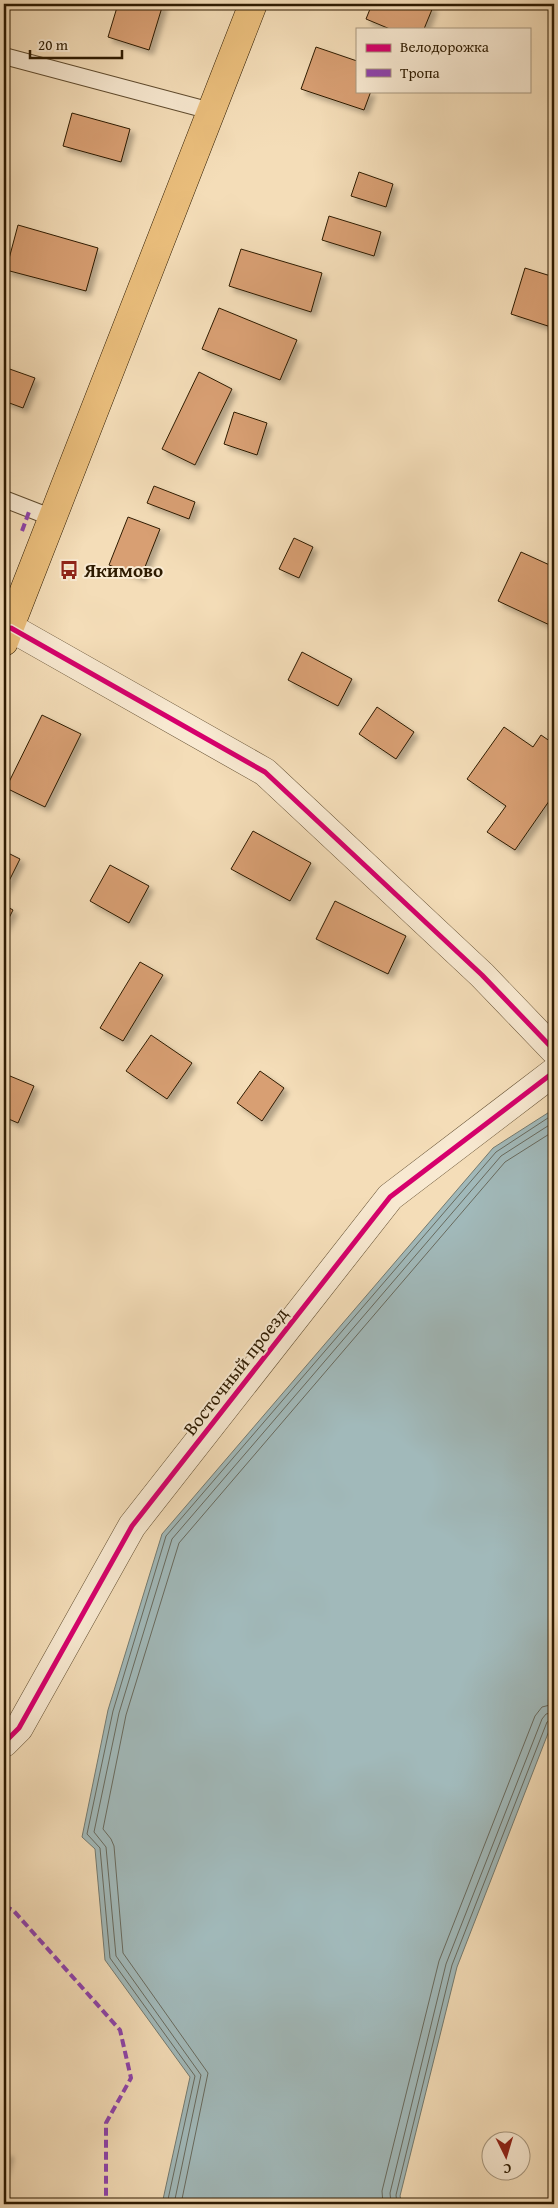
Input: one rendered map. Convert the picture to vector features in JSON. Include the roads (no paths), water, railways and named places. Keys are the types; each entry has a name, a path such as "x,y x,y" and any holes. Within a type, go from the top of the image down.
{"main road":[{"path":"7,635 253,4"}],"street":[{"path":"7,635 265,772 482,975 554,1050"},
{"name":"Восточный проезд","path":"4,1743 19,1728 132,1526 390,1197 554,1072"}],"lane":[{"path":"4,56 211,111"},
{"path":"4,499 53,518"}],"water":[{"path":"554,1109 554,1718 457,1967 400,2196 402,2204 162,2204 190,2077 105,1960 95,1849 82,1837 108,1710 162,1534 493,1148"}],"place":[{"name":"Якимово","path":"69,570"}]}
